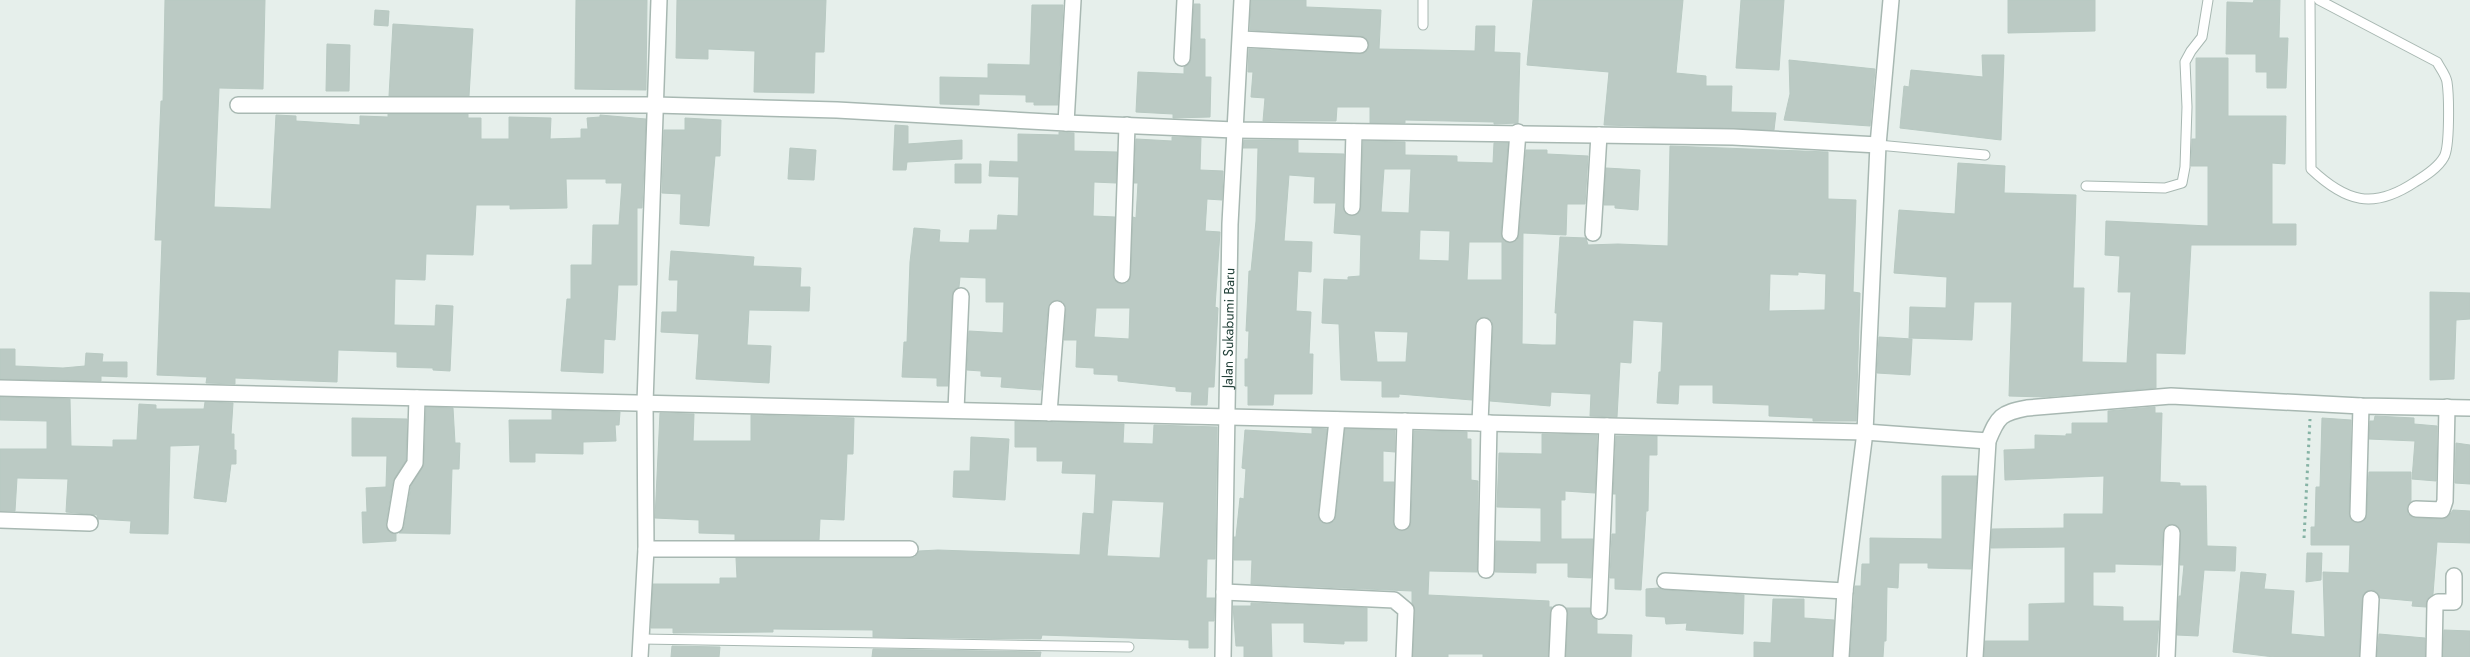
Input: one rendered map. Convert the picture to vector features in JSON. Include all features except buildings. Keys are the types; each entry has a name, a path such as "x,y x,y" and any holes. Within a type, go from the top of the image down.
{"street":[{"path":"640,657 646,549 645,403 659,0"},
{"path":"1066,124 1073,0"},
{"path":"1182,58 1185,0"},
{"name":"Jalan Sukabumi Baru","path":"1223,657 1230,224 1242,0"},
{"path":"1841,657 1845,591 1865,432 1878,144 1891,0"},
{"path":"1241,39 1360,45"},
{"path":"238,105 655,105 836,110 1066,124 1235,130 1518,132 1733,137 1878,144"},
{"path":"1122,275 1127,125"},
{"path":"1352,207 1354,132"},
{"path":"1510,234 1518,132"},
{"path":"1593,233 1599,135"},
{"path":"956,410 961,296"},
{"path":"1049,412 1057,310"},
{"path":"1484,326 1486,570"},
{"path":"0,388 1865,432 1988,441"},
{"path":"1975,657 1988,441 1995,423 2004,412 2027,408 2171,396 2361,406 2470,408"},
{"path":"395,525 402,483 415,463 418,398"},
{"path":"2358,514 2361,406"},
{"path":"2416,510 2442,510 2445,501 2447,407"},
{"path":"1327,515 1336,420"},
{"path":"1402,522 1405,421"},
{"path":"1599,611 1607,426"},
{"path":"0,520 90,523"},
{"path":"2167,657 2172,533"},
{"path":"646,549 910,549"},
{"path":"2434,657 2435,604 2438,602 2454,602 2454,576"},
{"path":"1665,581 1845,591"},
{"path":"1224,592 1394,600 1406,610 1404,657"},
{"path":"2368,657 2371,598"},
{"path":"1557,657 1559,613"}],"lane":[{"path":"1423,0 1423,25"},
{"path":"2086,186 2165,188 2182,183 2185,167 2187,107 2185,62 2190,51 2202,37 2208,0"},
{"path":"2310,0 2311,169 2326,184 2353,197 2370,201 2403,190 2429,173 2445,156 2449,119 2446,80 2436,62 2319,0"},
{"path":"1878,144 1984,154"},
{"path":"641,639 1129,647"}],"path":[{"path":"2304,538 2311,403"}]}
